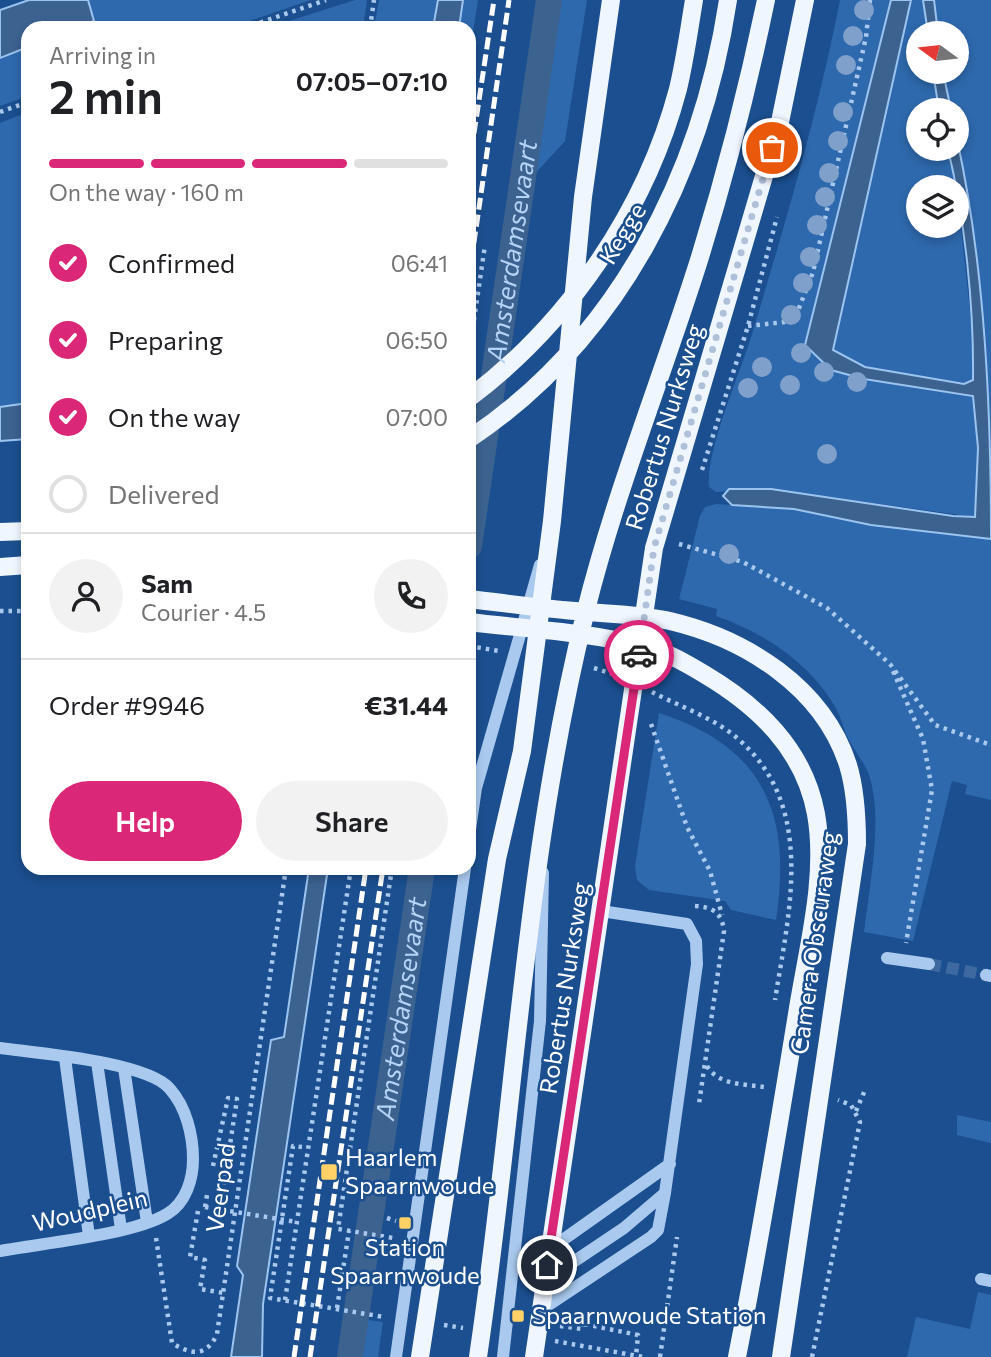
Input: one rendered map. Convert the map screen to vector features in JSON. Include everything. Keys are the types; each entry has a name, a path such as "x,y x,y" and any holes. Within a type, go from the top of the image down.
{"main road":[{"path":"420,1357 497,859 522,751 552,521 583,197 611,0"},
{"name":"Kegge","path":"476,392 518,356 550,323 586,278 624,218 646,176 677,89 694,0"},
{"name":"Kegge","path":"476,433 546,375 584,334 639,259 663,217 699,131 713,84 728,0"},
{"path":"478,1357 496,1239 541,838 559,728 587,607 626,476 700,256 736,134 766,0"},
{"name":"Robertus Nurksweg","path":"534,1357 654,548 780,122 805,0"},
{"path":"0,532 21,530"},
{"path":"0,567 21,566"},
{"name":"Camera Obscuraweg","path":"476,600 669,621 741,646 773,666 807,697 841,748 853,788 857,844 781,1357"},
{"name":"Camera Obscuraweg","path":"476,623 596,636 649,647 706,676 760,713 783,739 801,772 816,813 818,838 813,912 779,1124 737,1357"}],"street":[{"path":"476,788 552,521"},
{"path":"503,1357 540,1021 544,896 541,838"},
{"path":"396,1357 464,875"},
{"path":"540,1311 658,1230 670,1164 697,964 696,941 687,924 601,911"},
{"path":"887,958 929,964"},
{"name":"Woudplein","path":"0,1048 97,1062 145,1073 169,1087 183,1110 193,1138 193,1168 182,1202 150,1221 89,1236 0,1251"},
{"path":"65,1058 89,1236"},
{"path":"97,1062 121,1229"},
{"path":"124,1068 150,1221"},
{"path":"550,1249 670,1164"},
{"path":"545,1281 624,1228 665,1194"}],"path":[{"path":"264,21 326,0"},
{"path":"371,21 374,0"},
{"path":"748,326 794,321 800,311 813,272 866,37 870,0"},
{"path":"0,112 21,105"},
{"path":"476,306 485,245"},
{"path":"679,544 743,562 827,608 890,664 935,725 991,745"},
{"path":"0,611 21,611"},
{"path":"890,664 923,739 932,790 903,960"},
{"path":"648,718 687,827 710,871 723,920"},
{"name":"Camera Obscuraweg","path":"702,718 734,736 747,747 784,806 792,869 789,908"},
{"name":"Veerpad","path":"150,1221 172,1343 185,1351 201,1353 210,1348 217,1334 285,875"},
{"path":"302,1147 293,1146 270,1298 285,1300 350,875"},
{"path":"391,875 338,1229 393,1238"},
{"path":"706,1065 724,931"},
{"path":"856,1111 865,1090"},
{"path":"212,1172 228,1098 237,1099 223,1211"},
{"path":"209,1184 205,1207 297,1222"},
{"path":"199,1206 190,1257 205,1260 200,1289 224,1293"},
{"path":"387,1218 396,1220"},
{"path":"337,1308 349,1231"},
{"path":"540,1311 549,1313 550,1318 584,1322 638,1335 636,1356"},
{"path":"557,1326 583,1329 584,1322"},
{"path":"570,1343 643,1357"}],"shaded area":[{"path":"29,0 88,0 94,21 21,21 21,50 0,58 0,10"},
{"path":"88,0 311,0 250,21 94,21"},
{"path":"355,0 367,0 364,21 289,21"},
{"path":"379,0 438,0 434,21 375,21"},
{"path":"438,0 463,0 460,21 434,21"},
{"path":"463,0 478,0 475,21 460,21"},
{"path":"559,0 587,0 565,141 531,178"},
{"path":"840,0 891,0 805,345 831,370 864,379 973,396 978,448 975,517 771,489 716,492 709,487 712,454 789,210 822,84"},
{"path":"891,0 911,0 833,350 865,367 964,384 973,380 972,323 964,238 969,238 969,202 985,338 991,539 871,525 794,509 732,505 723,496 729,489 771,489 975,517 978,448 973,396 864,379 831,370 805,345"},
{"path":"911,0 923,0 926,21 906,21"},
{"path":"923,0 934,0 937,21 926,21"},
{"path":"934,0 991,0 991,484 975,243 969,208 969,175 963,175 961,161 969,161 969,98 948,98 946,84 970,84 970,21 937,21"},
{"path":"906,22 906,84 935,84 937,98 906,98 906,161 951,161 954,175 906,175 906,238 962,238 973,338 973,380 965,384 865,367 833,350"},
{"path":"21,50 21,98 0,106 0,58"},
{"path":"935,84 946,84 948,98 937,98"},
{"path":"21,115 21,404 0,407 0,123"},
{"path":"950,161 961,161 964,175 953,175"},
{"path":"21,404 21,440 0,441 0,407"},
{"path":"716,504 794,509 871,525 991,539 991,800 965,794 967,785 952,781 913,941 864,932 874,848 875,814 872,788 865,767 824,689 798,662 767,640 716,616 717,609 679,599 700,516 705,507"},
{"path":"659,713 695,727 724,745 747,766 763,790 774,817 779,848 780,882 776,920 731,910 725,901 649,890 637,880 635,866"},
{"path":"308,875 327,875 263,1304 262,1357 231,1357 243,1275 237,1266 271,1040 284,1037"},
{"path":"957,1115 991,1122 991,1143 957,1135"},
{"path":"978,1292 991,1295 991,1357 907,1357 916,1317 970,1329"},
{"path":"362,1319 383,1322 378,1357 356,1357"}],"waterway":[{"name":"Amsterdamsevaart","path":"476,498 549,0"},
{"name":"Amsterdamsevaart","path":"350,1357 421,875"}],"tunnel":[{"path":"929,964 986,975"}],"railway":[{"path":"476,120 494,0"},
{"path":"476,229 509,0"},
{"path":"294,1357 365,875"},
{"path":"310,1357 382,875"}],"way so far":[{"path":"639,655 654,548 772,148"}],"place":[{"name":"Haarlem Spaarnwoude","path":"329,1172"},
{"name":"Station Spaarnwoude","path":"405,1223"},
{"name":"Spaarnwoude Station","path":"518,1316"}],"route":[{"path":"547,1265 639,655"}]}
